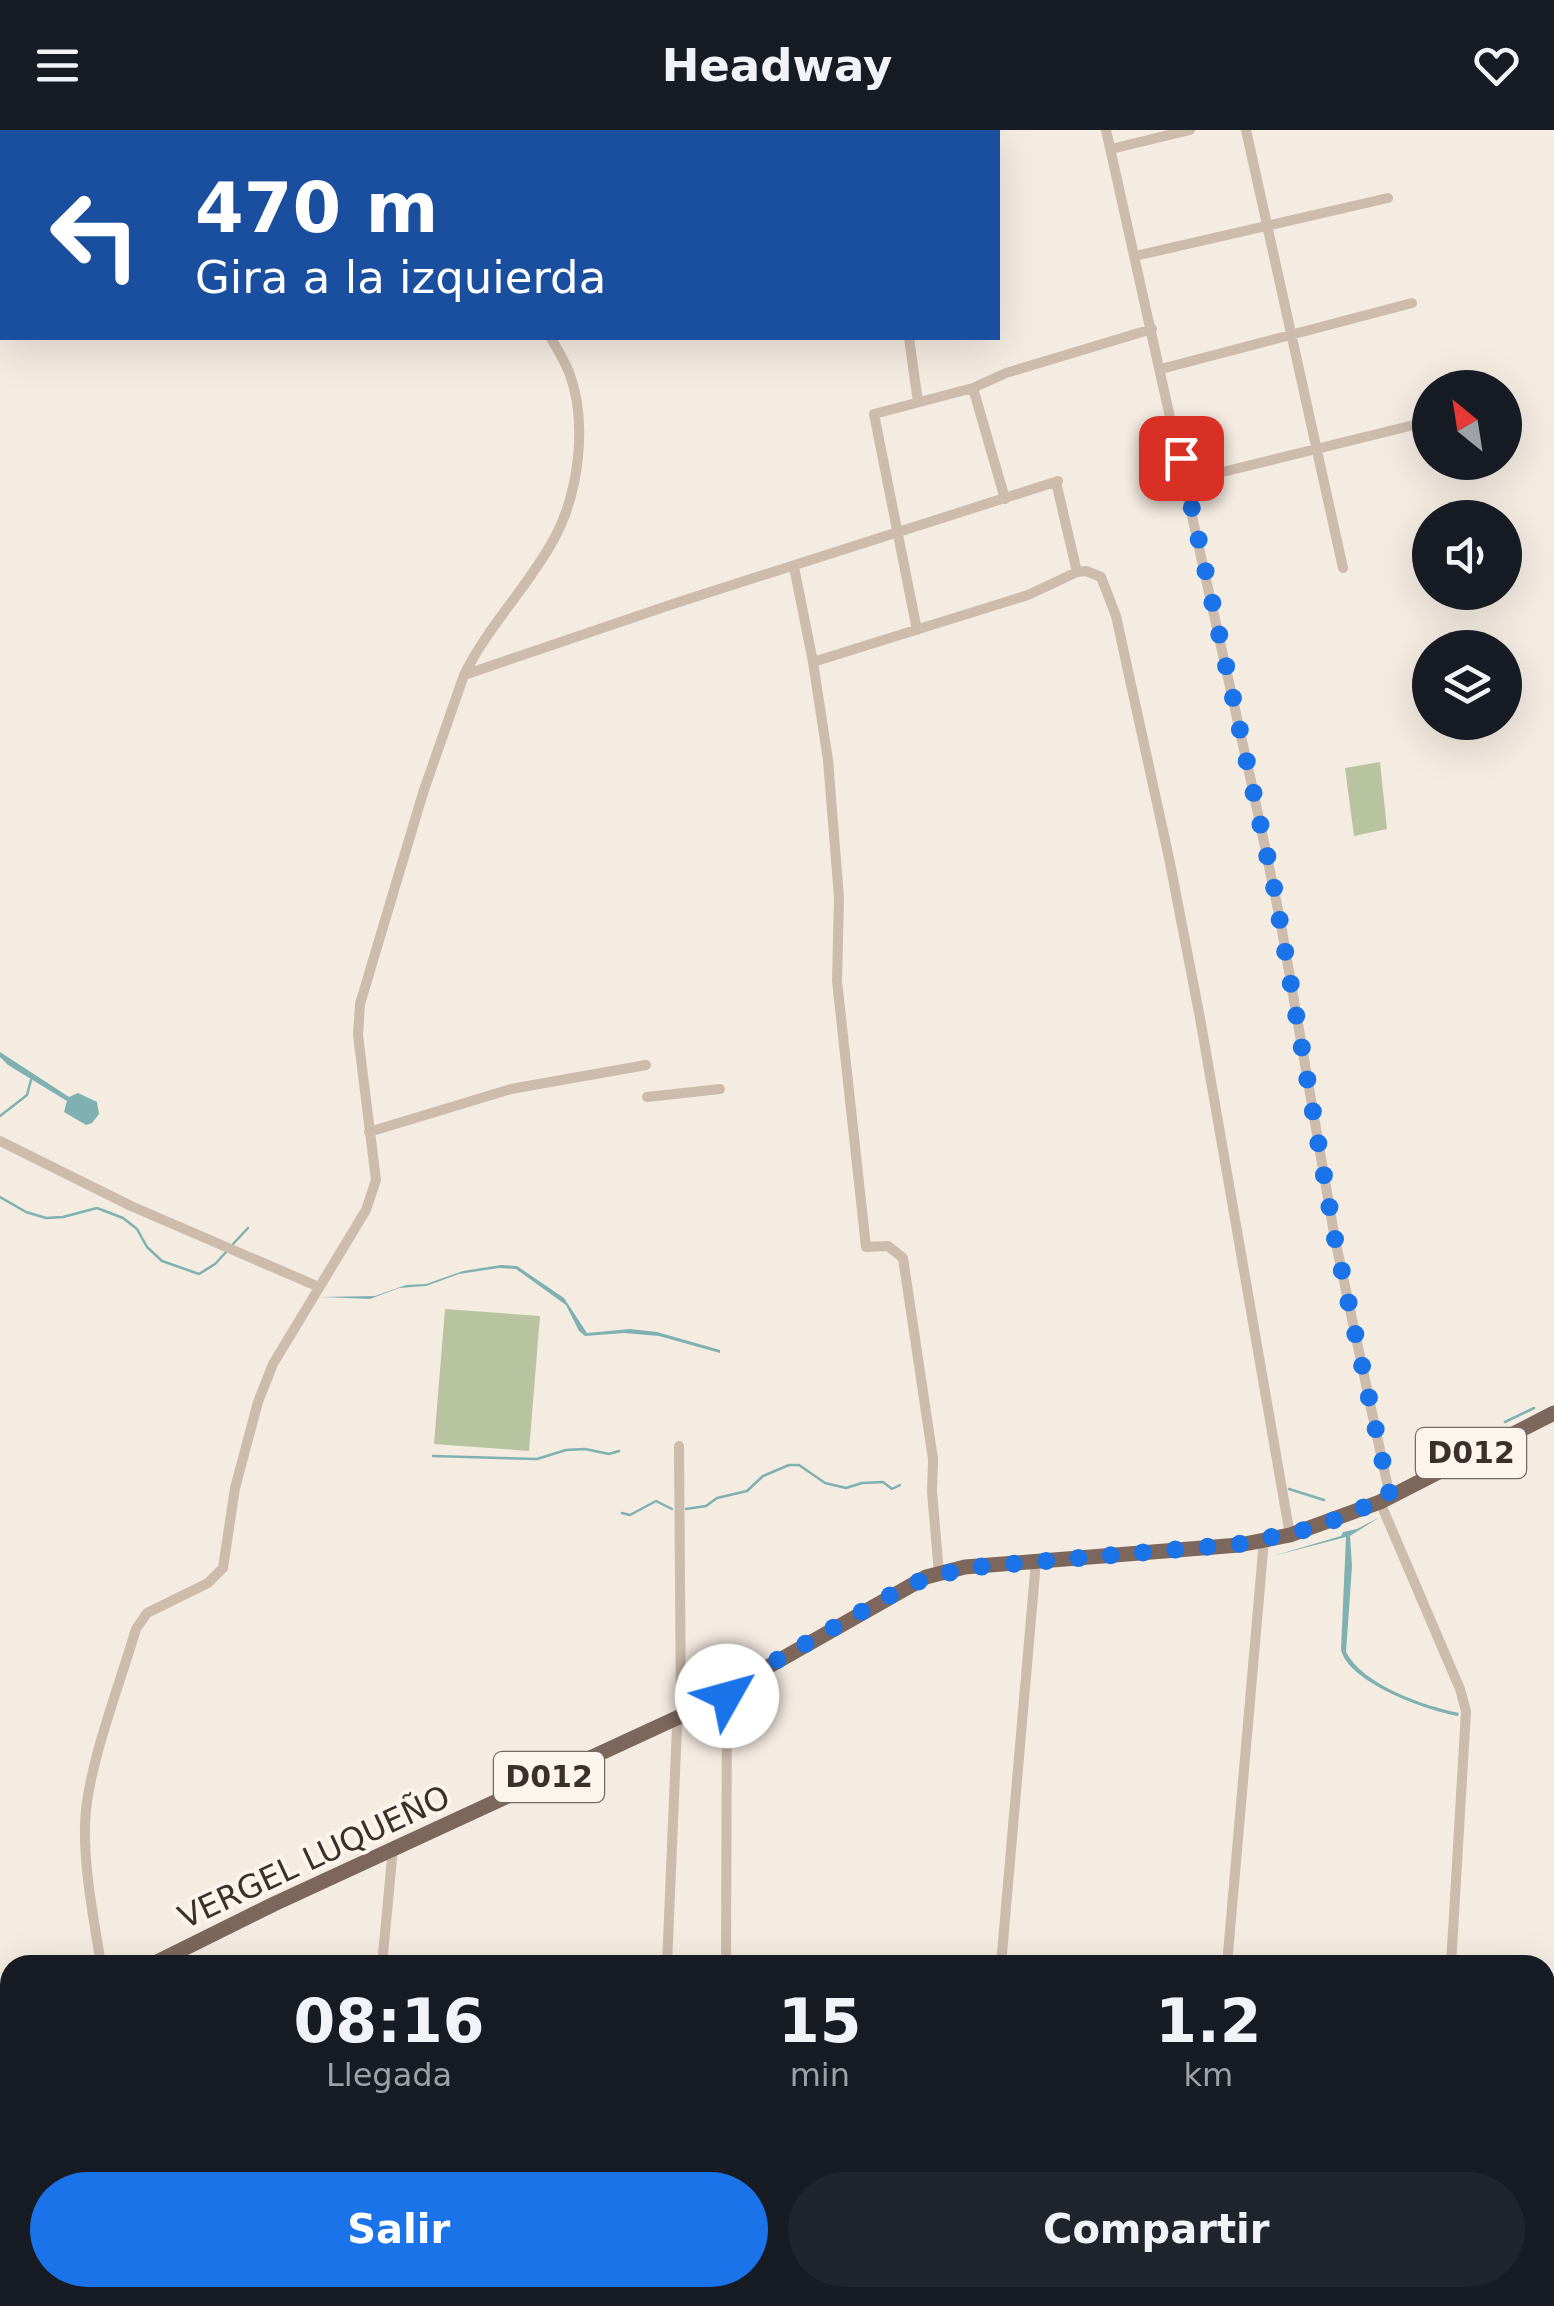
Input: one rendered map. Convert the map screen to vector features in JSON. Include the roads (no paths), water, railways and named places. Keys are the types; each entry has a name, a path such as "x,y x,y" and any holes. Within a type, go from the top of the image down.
{"main road":[{"name":"VERGEL LUQUEÑO","path":"173,1955 393,1848 681,1716 910,1584 939,1573 1036,1560 1264,1540 1290,1534 1345,1517 1385,1499 1554,1413"}],"street":[{"path":"1106,130 1280,919 1385,1499 1466,1711 1451,1955"},
{"path":"1110,149 1190,130"},
{"path":"1246,130 1343,568"},
{"path":"1135,256 1388,198"},
{"path":"1161,369 1412,303"},
{"path":"916,630 874,414 973,388 1006,373 1152,329"},
{"path":"100,1955 84,1822 136,1628 147,1612 208,1583 223,1568 235,1488 258,1402 273,1364 366,1210 376,1180 358,1036 360,1004 423,793 464,675 475,652 554,538 571,491 578,436 576,403 569,373 552,340"},
{"path":"910,340 918,402"},
{"path":"973,388 1005,499"},
{"path":"1186,481 1412,425"},
{"path":"464,675 1057,482 1077,572"},
{"path":"794,567 814,662 830,780 840,898 836,981 866,1247 888,1246 903,1258 933,1459 939,1573"},
{"path":"814,662 1028,595 1077,572 1100,577 1116,616 1200,1018 1290,1534"},
{"path":"369,1132 511,1090 646,1065"},
{"path":"647,1097 720,1089"},
{"path":"0,1141 131,1206 319,1286"},
{"path":"667,1955 677,1726 681,1716 679,1446"},
{"path":"1228,1955 1264,1540"},
{"path":"1002,1955 1036,1560"},
{"path":"726,1955 728,1688"},
{"path":"383,1955 393,1848"}],"water":[{"path":"0,1052 69,1097 78,1093 97,1102 99,1114 86,1125 64,1112 67,1101 8,1065"},
{"path":"517,1266 564,1298 587,1333 630,1329 657,1332 720,1353 659,1336 585,1336 566,1305 516,1269 459,1274 426,1286 399,1288 370,1299 321,1297 375,1296 406,1285 426,1284 463,1271"},
{"path":"1380,1517 1350,1536 1352,1566 1346,1652 1354,1664 1380,1684 1412,1699 1459,1713 1458,1716 1391,1694 1358,1674 1347,1662 1341,1650 1346,1537 1273,1556 1341,1536"}],"waterway":[{"path":"0,1116 27,1095 31,1080"},
{"path":"0,1197 46,1218 97,1208 123,1218 162,1261 199,1274 228,1250"},
{"path":"233,1244 248,1228"},
{"path":"1505,1422 1534,1408"},
{"path":"433,1456 537,1459 566,1450 609,1454 619,1451"},
{"path":"686,1509 747,1491 763,1476 789,1465 799,1465 825,1483 846,1488 862,1483 883,1482 892,1489 900,1485"},
{"path":"1289,1489 1324,1500"},
{"path":"622,1513 630,1515 656,1501 672,1509"}]}
